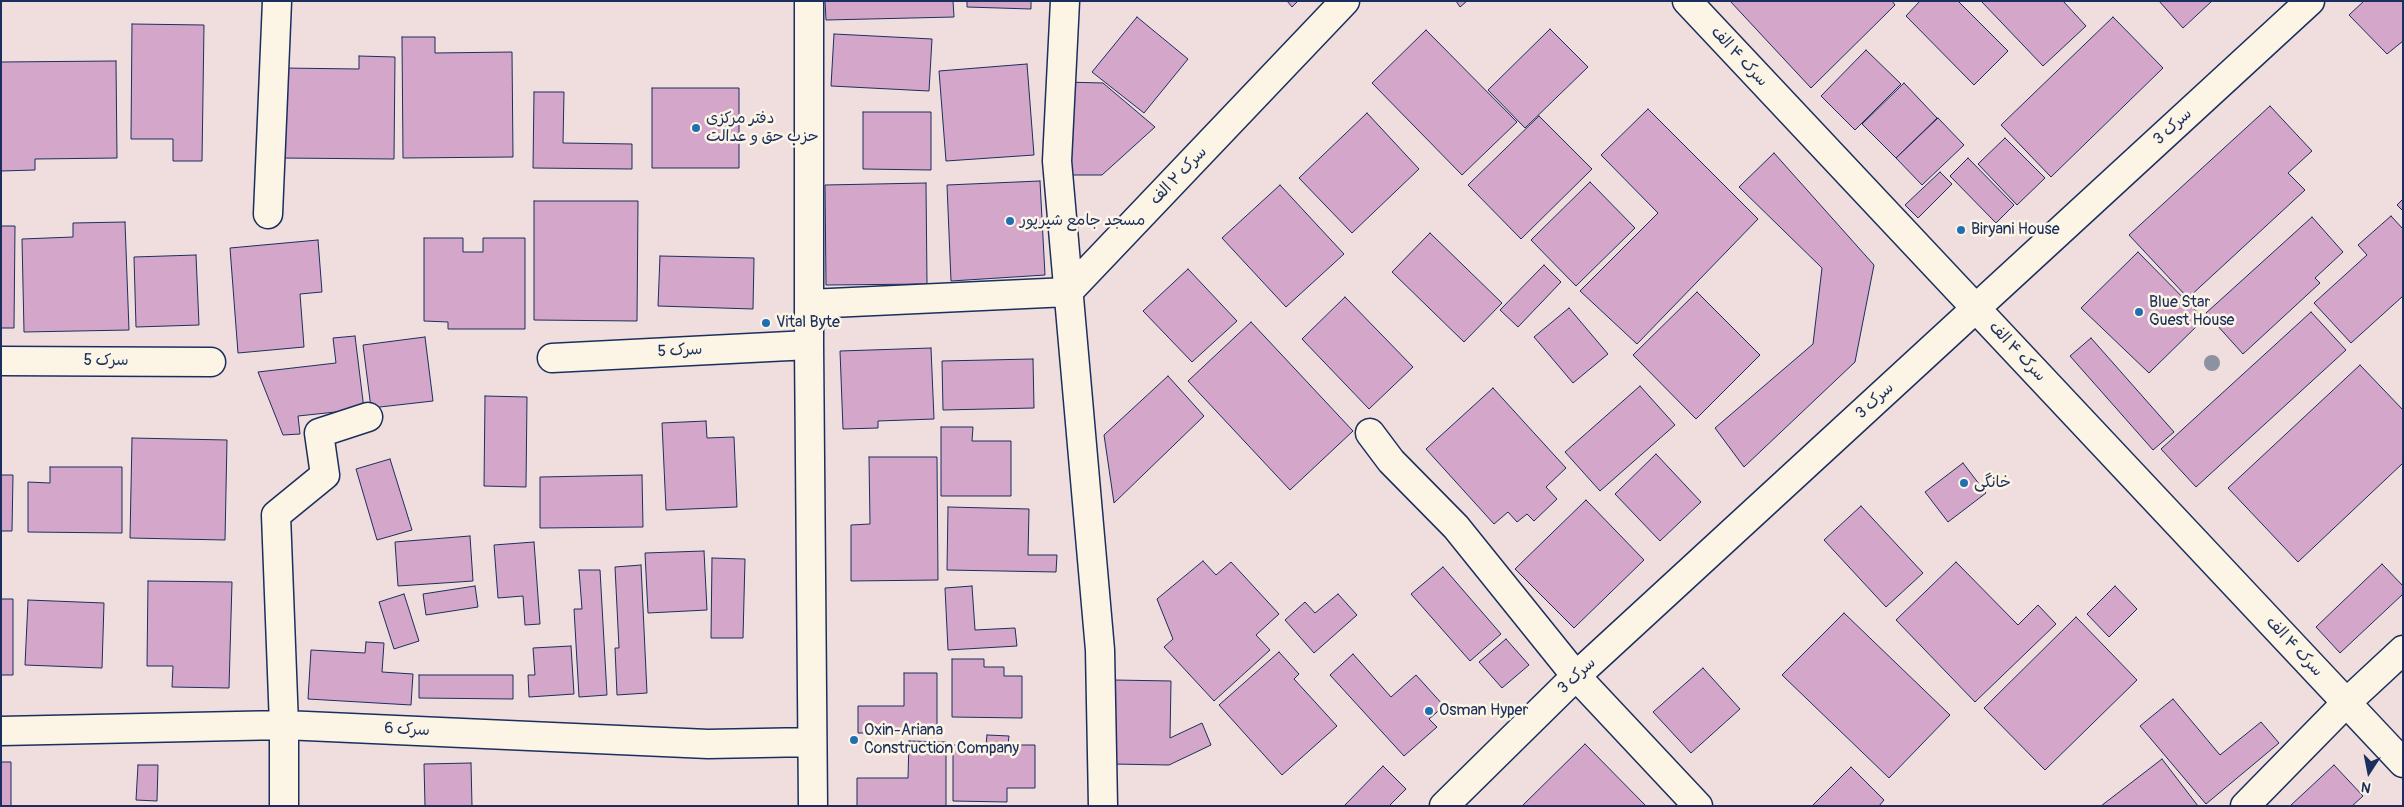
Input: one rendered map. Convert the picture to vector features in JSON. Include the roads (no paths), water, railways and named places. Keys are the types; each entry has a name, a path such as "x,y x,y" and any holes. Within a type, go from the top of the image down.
{"street":[{"path":"268,214 277,1"},
{"path":"809,1 809,345 813,806"},
{"path":"1065,1 1057,161 1100,650 1103,806"},
{"name":"سرک ۲ الف","path":"1068,292 1344,1"},
{"name":"سرک ۴ الف","path":"1688,1 2403,763"},
{"name":"سرک 3","path":"1444,806 1576,676 2310,1"},
{"path":"809,304 1068,292"},
{"name":"سرک 5","path":"552,358 809,345"},
{"name":"سرک 5","path":"1,361 210,362"},
{"path":"284,806 284,724 276,515 325,475 319,432 368,417"},
{"path":"1370,433 1392,461 1456,527 1576,676 1698,806"},
{"path":"2245,806 2346,702 2403,650"},
{"name":"سرک 6","path":"1,731 284,724 708,744 812,742"}],"place":[{"name":"دفتر مرکزی حزب حق و عدالت","path":"696,128"},
{"name":"مسجد جامع شیرپور","path":"1010,221"},
{"name":"Biryani House","path":"1961,230"},
{"name":"Blue Star Guest House","path":"2139,312"},
{"name":"Vital Byte","path":"766,323"},
{"name":"خانگی","path":"1964,483"},
{"name":"Osman Hyper","path":"1429,711"},
{"name":"Oxin-Ariana Construction Company","path":"854,740"}]}
